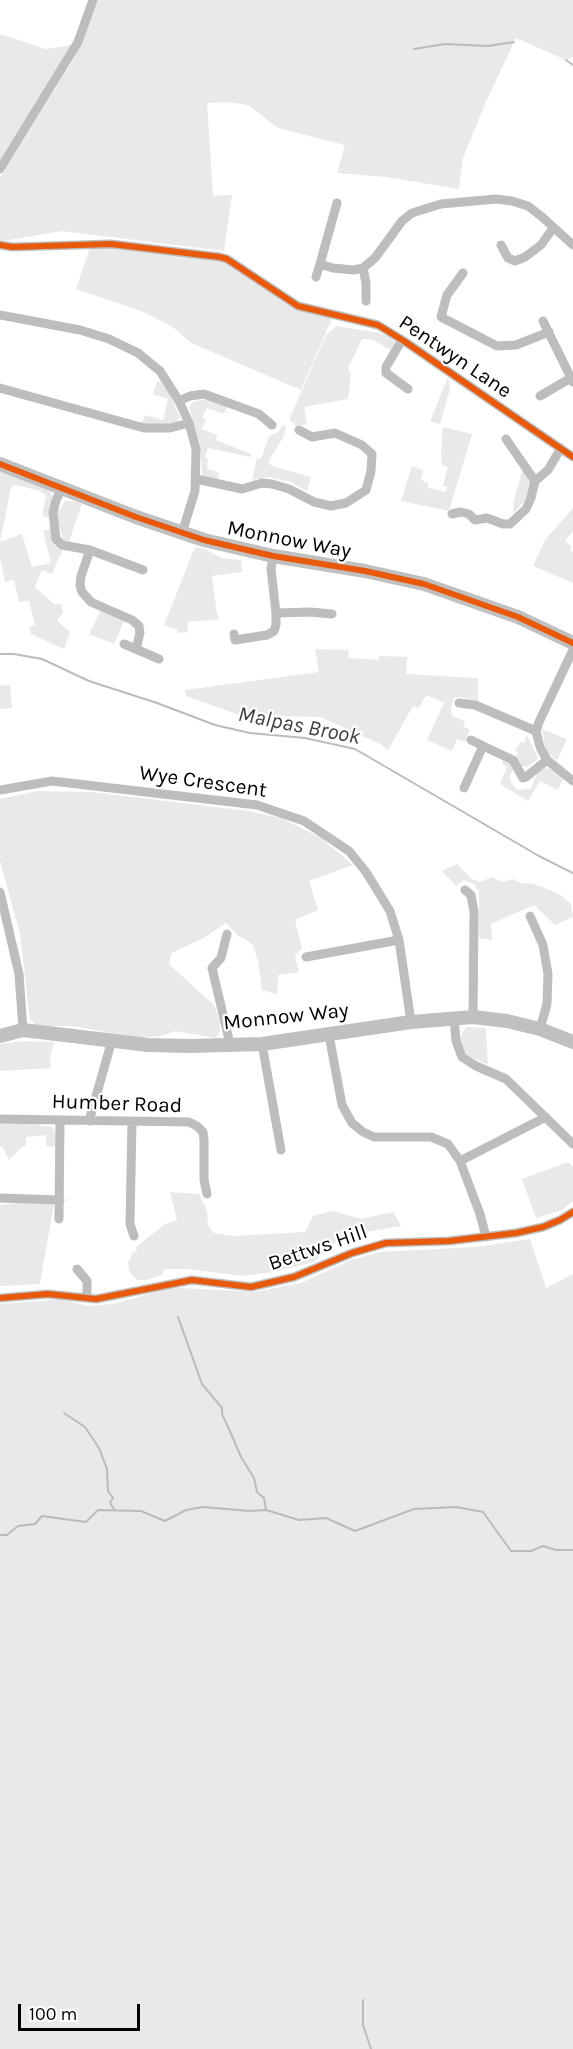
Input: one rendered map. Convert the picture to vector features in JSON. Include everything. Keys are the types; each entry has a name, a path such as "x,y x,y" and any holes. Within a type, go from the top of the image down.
{"street":[{"path":"0,169 78,42 93,0"},
{"path":"320,264 354,270 363,267 375,258 402,221 411,213 441,204 496,199 528,206 573,245"},
{"path":"316,277 337,203"},
{"path":"332,219 343,222"},
{"path":"501,245 508,258 515,261 525,257 541,245 554,228"},
{"name":"Pentwyn Lane","path":"0,245 12,247 111,244 220,256 298,306 378,325 573,457"},
{"path":"363,267 366,301"},
{"path":"458,274 447,295 439,322 497,346 516,345 549,332"},
{"path":"0,315 80,330 109,339 138,352 160,371 179,401 189,423 196,449 196,479 182,533"},
{"path":"540,396 572,380 543,321"},
{"path":"402,340 386,367 386,374 408,389"},
{"path":"0,388 144,428 170,428 189,423"},
{"path":"179,401 190,396 204,394 259,414 273,425"},
{"path":"196,479 242,489 262,483 272,484 331,507 346,503 366,490 371,471 372,454 362,445 335,433 312,437 299,430"},
{"path":"506,439 535,481"},
{"path":"452,514 461,512 469,514 475,520 487,518 510,524 526,509 535,481 548,470 561,448"},
{"name":"Monnow Way","path":"0,464 136,518 223,545 424,584 518,616 573,643"},
{"path":"62,488 53,513 56,539 62,545 90,550 143,570"},
{"path":"90,550 81,576 82,592 91,602 132,620 139,626 140,633 136,649"},
{"path":"234,634 235,640 267,635 274,631 276,613 271,569 273,556"},
{"path":"276,613 333,614"},
{"path":"124,644 159,658"},
{"path":"573,650 536,731 540,747 547,759 573,781"},
{"path":"459,704 475,705 536,731"},
{"path":"471,740 513,760 523,778 547,759"},
{"path":"464,788 483,746"},
{"name":"Wye Crescent","path":"0,790 23,784 52,781 257,805 304,821 349,851 381,893 390,911 399,940 411,1022"},
{"path":"465,890 471,896 474,912 473,1017"},
{"path":"0,892 4,934 19,974 22,1030"},
{"path":"530,916 543,945 548,974 547,1004 540,1029"},
{"path":"227,934 221,958 212,968 230,1044"},
{"path":"306,957 399,940"},
{"name":"Monnow Way","path":"0,1036 22,1030 148,1045 262,1044 411,1022 473,1017 540,1029 573,1042"},
{"path":"454,1018 456,1041 462,1057 476,1066 506,1078 573,1144"},
{"path":"329,1035 342,1105 352,1123 363,1132 375,1137 431,1137 448,1144 460,1161 486,1237"},
{"path":"89,1120 112,1040"},
{"path":"262,1044 281,1150"},
{"path":"460,1161 546,1118"},
{"name":"Humber Road","path":"0,1119 189,1122 203,1132 204,1180 207,1194"},
{"path":"59,1219 60,1120"},
{"path":"132,1122 130,1224 134,1236"},
{"path":"0,1198 60,1200"},
{"name":"Bettws Hill","path":"0,1298 48,1294 96,1299 192,1280 250,1287 294,1277 352,1253 386,1243 486,1237 543,1227 573,1212"},
{"path":"78,1269 87,1281 87,1298"}],"shaded area":[{"path":"98,0 573,0 573,57 566,60 516,38 463,158 459,189 386,177 337,173 345,145 278,128 248,105 227,102 207,103 213,196 232,195 224,251 62,231 0,240 0,178 74,58"},
{"path":"0,34 46,49 72,45 0,161"},
{"path":"91,245 220,257 298,306 334,314 301,390 191,343 173,327 141,311 76,289"},
{"path":"337,326 379,333 389,337 395,345 392,351 371,339 362,339 348,368 351,375 348,399 304,407 307,424 297,426 289,420 326,335"},
{"path":"448,377 450,389 440,424 430,421"},
{"path":"157,381 161,382 171,396 180,418 176,422 166,424 141,424 145,415 163,420 168,399 153,394"},
{"path":"200,400 209,400 227,407 224,414 207,408 202,418 206,420 202,429 217,435 216,440 251,454 250,457 208,448 205,457 208,458 207,468 219,473 218,480 202,476 200,445 189,407"},
{"path":"282,425 286,427 284,436 268,462 272,466 311,477 307,491 290,482 269,477 252,480 257,458 261,459 269,436 279,432"},
{"path":"443,427 472,434 449,511 401,501 412,466 423,470 421,480 429,483 428,488 446,492 447,487 443,486 448,467 442,465"},
{"path":"523,468 531,484 528,497 513,514 514,500"},
{"path":"0,470 48,489 52,496 49,518 42,516 46,495 37,490 15,485 11,488 0,542"},
{"path":"65,501 82,504 69,542 64,541 58,523 58,512"},
{"path":"573,508 573,531 565,541 572,547 570,550 573,552 573,583 533,566 545,540"},
{"path":"50,529 56,546 63,549 52,574 42,570 35,587 54,604 61,604 63,612 57,621 70,632 64,649 31,634 29,627 35,625 29,601 19,602 14,580 5,582 0,558 0,542 22,534 32,567 51,563 43,531"},
{"path":"195,547 205,549 222,558 241,560 242,572 212,576 217,614 220,619 187,622 188,632 179,633 176,629 164,625"},
{"path":"100,611 124,621 114,644 89,634"},
{"path":"315,649 348,650 349,658 379,660 379,656 407,657 406,674 478,678 478,701 462,697 454,698 451,708 452,716 465,721 463,726 470,730 465,742 457,739 452,751 427,740 444,703 426,695 419,708 413,706 388,750 380,744 320,717 240,715 186,696 185,690 319,672"},
{"path":"10,685 12,708 0,709 0,686"},
{"path":"542,729 567,739 557,761 545,747"},
{"path":"527,735 538,758 527,767 520,766 515,758 518,752 515,751 520,742 524,743"},
{"path":"503,760 512,764 514,768 510,776 511,782 515,788 520,790 531,788 537,774 545,768 551,769 563,779 558,790 540,781 528,801 500,784 507,767 502,763"},
{"path":"37,791 92,792 249,811 281,818 321,838 353,865 309,881 318,910 295,920 302,948 295,956 299,972 278,975 277,994 262,990 253,945 238,936 226,923 204,938 172,953 169,964 214,1005 220,1021 220,1031 216,1038 175,1031 162,1036 135,1038 74,1026 37,1026 30,1019 20,934 0,861 0,799"},
{"path":"457,864 472,879 480,882 492,877 502,882 513,879 521,883 535,884 559,894 571,904 573,917 555,925 534,905 491,924 492,940 479,938 479,892 474,884 464,880 456,886 442,871"},
{"path":"466,1027 486,1028 488,1065 468,1056 462,1047 460,1037"},
{"path":"24,1041 54,1042 50,1057 51,1068 0,1071 0,1044"},
{"path":"0,1122 41,1123 41,1126 53,1127 56,1147 46,1146 46,1135 26,1137 26,1146 9,1160 0,1146"},
{"path":"568,1162 573,1167 573,1201 562,1210 536,1218 522,1179"},
{"path":"170,1192 199,1194 207,1211 208,1225 214,1233 234,1236 305,1232 313,1216 333,1211 361,1219 393,1212 401,1226 360,1233 334,1243 314,1262 274,1272 243,1276 187,1269 164,1269 162,1275 137,1280 129,1271 128,1262 133,1253 137,1251 136,1247 165,1224 177,1220"},
{"path":"54,1204 40,1284 0,1286 0,1205"},
{"path":"530,1239 546,1288 573,1274 573,2049 0,2049 0,1304 62,1299 87,1306 112,1304 168,1289 181,1288 255,1292 301,1283 351,1260 380,1252 476,1247"}],"waterway":[{"path":"414,49 445,44 488,46 514,42"},
{"path":"566,60 573,65"},
{"name":"Malpas Brook","path":"0,654 42,659 89,681 215,725 250,733 305,738 355,749 539,856 573,873"},
{"path":"178,1317 202,1384 222,1408 222,1414 241,1457 254,1478 257,1492 264,1498 266,1510"},
{"path":"64,1413 85,1427 99,1448 107,1469 108,1491 113,1498 110,1503 114,1509"},
{"path":"0,1535 7,1535 18,1526 35,1524 42,1516 86,1522 98,1510 141,1511 165,1521 186,1510 203,1507 266,1510 299,1520 326,1518 355,1531 414,1509 456,1507 483,1512 511,1551 531,1551 543,1546 556,1550 573,1550"},
{"path":"363,2000 363,2025 371,2049"}],"cycle path":[{"path":"0,245 12,247 111,244 227,259 298,306 378,325 573,457"},
{"path":"0,464 136,517 204,540 273,556 365,571 424,584 518,617 573,643"},
{"path":"0,1298 48,1294 96,1299 192,1280 251,1287 294,1277 352,1253 386,1243 449,1241 516,1233 543,1227 573,1212"}]}
